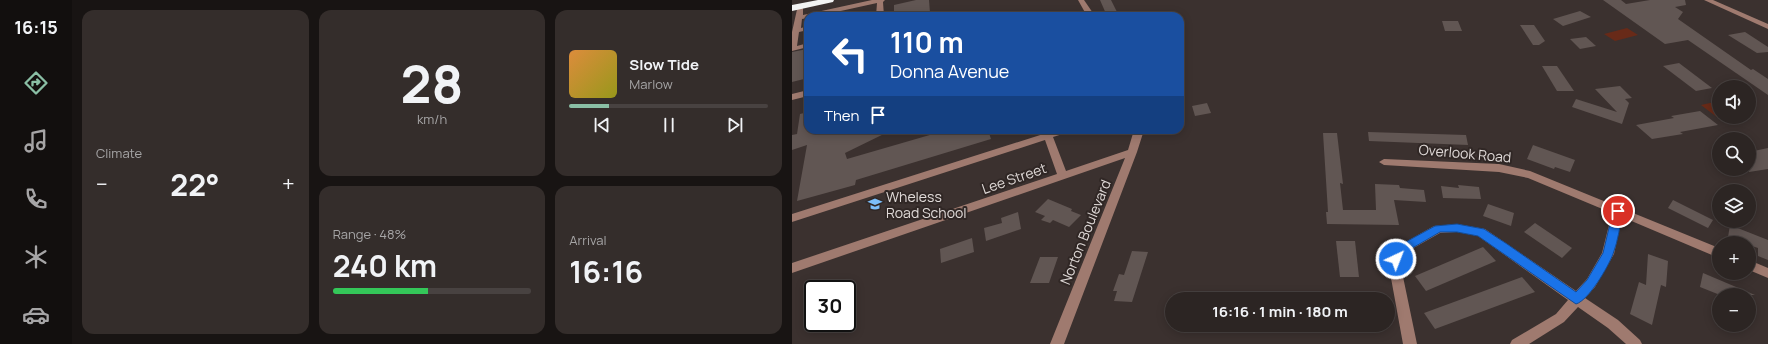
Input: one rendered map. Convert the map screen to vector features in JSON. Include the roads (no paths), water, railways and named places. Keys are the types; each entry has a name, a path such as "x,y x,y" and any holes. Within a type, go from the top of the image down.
{"highway":[{"path":"796,11 830,0"}],"street":[{"path":"804,46 792,49 796,31 796,11 881,0 880,12"},
{"path":"1081,0 1088,12"},
{"path":"1707,0 1768,27"},
{"path":"796,31 804,29"},
{"path":"792,97 804,94"},
{"path":"792,218 1054,134"},
{"name":"Norton Boulevard","path":"1057,344 1138,134"},
{"path":"1048,136 1063,176"},
{"name":"Lee Street","path":"792,268 1132,152"},
{"name":"Overlook Road","path":"1384,162 1499,168 1530,175 1712,250"},
{"path":"1517,344 1560,318 1591,283 1608,254 1618,211"},
{"path":"1410,344 1395,267 1396,259 1406,247 1438,228 1457,228 1481,232 1504,246 1576,299 1613,324 1635,344"},
{"path":"1756,268 1768,273"}],"place":[{"name":"Wheless Road School","path":"875,204"}]}
